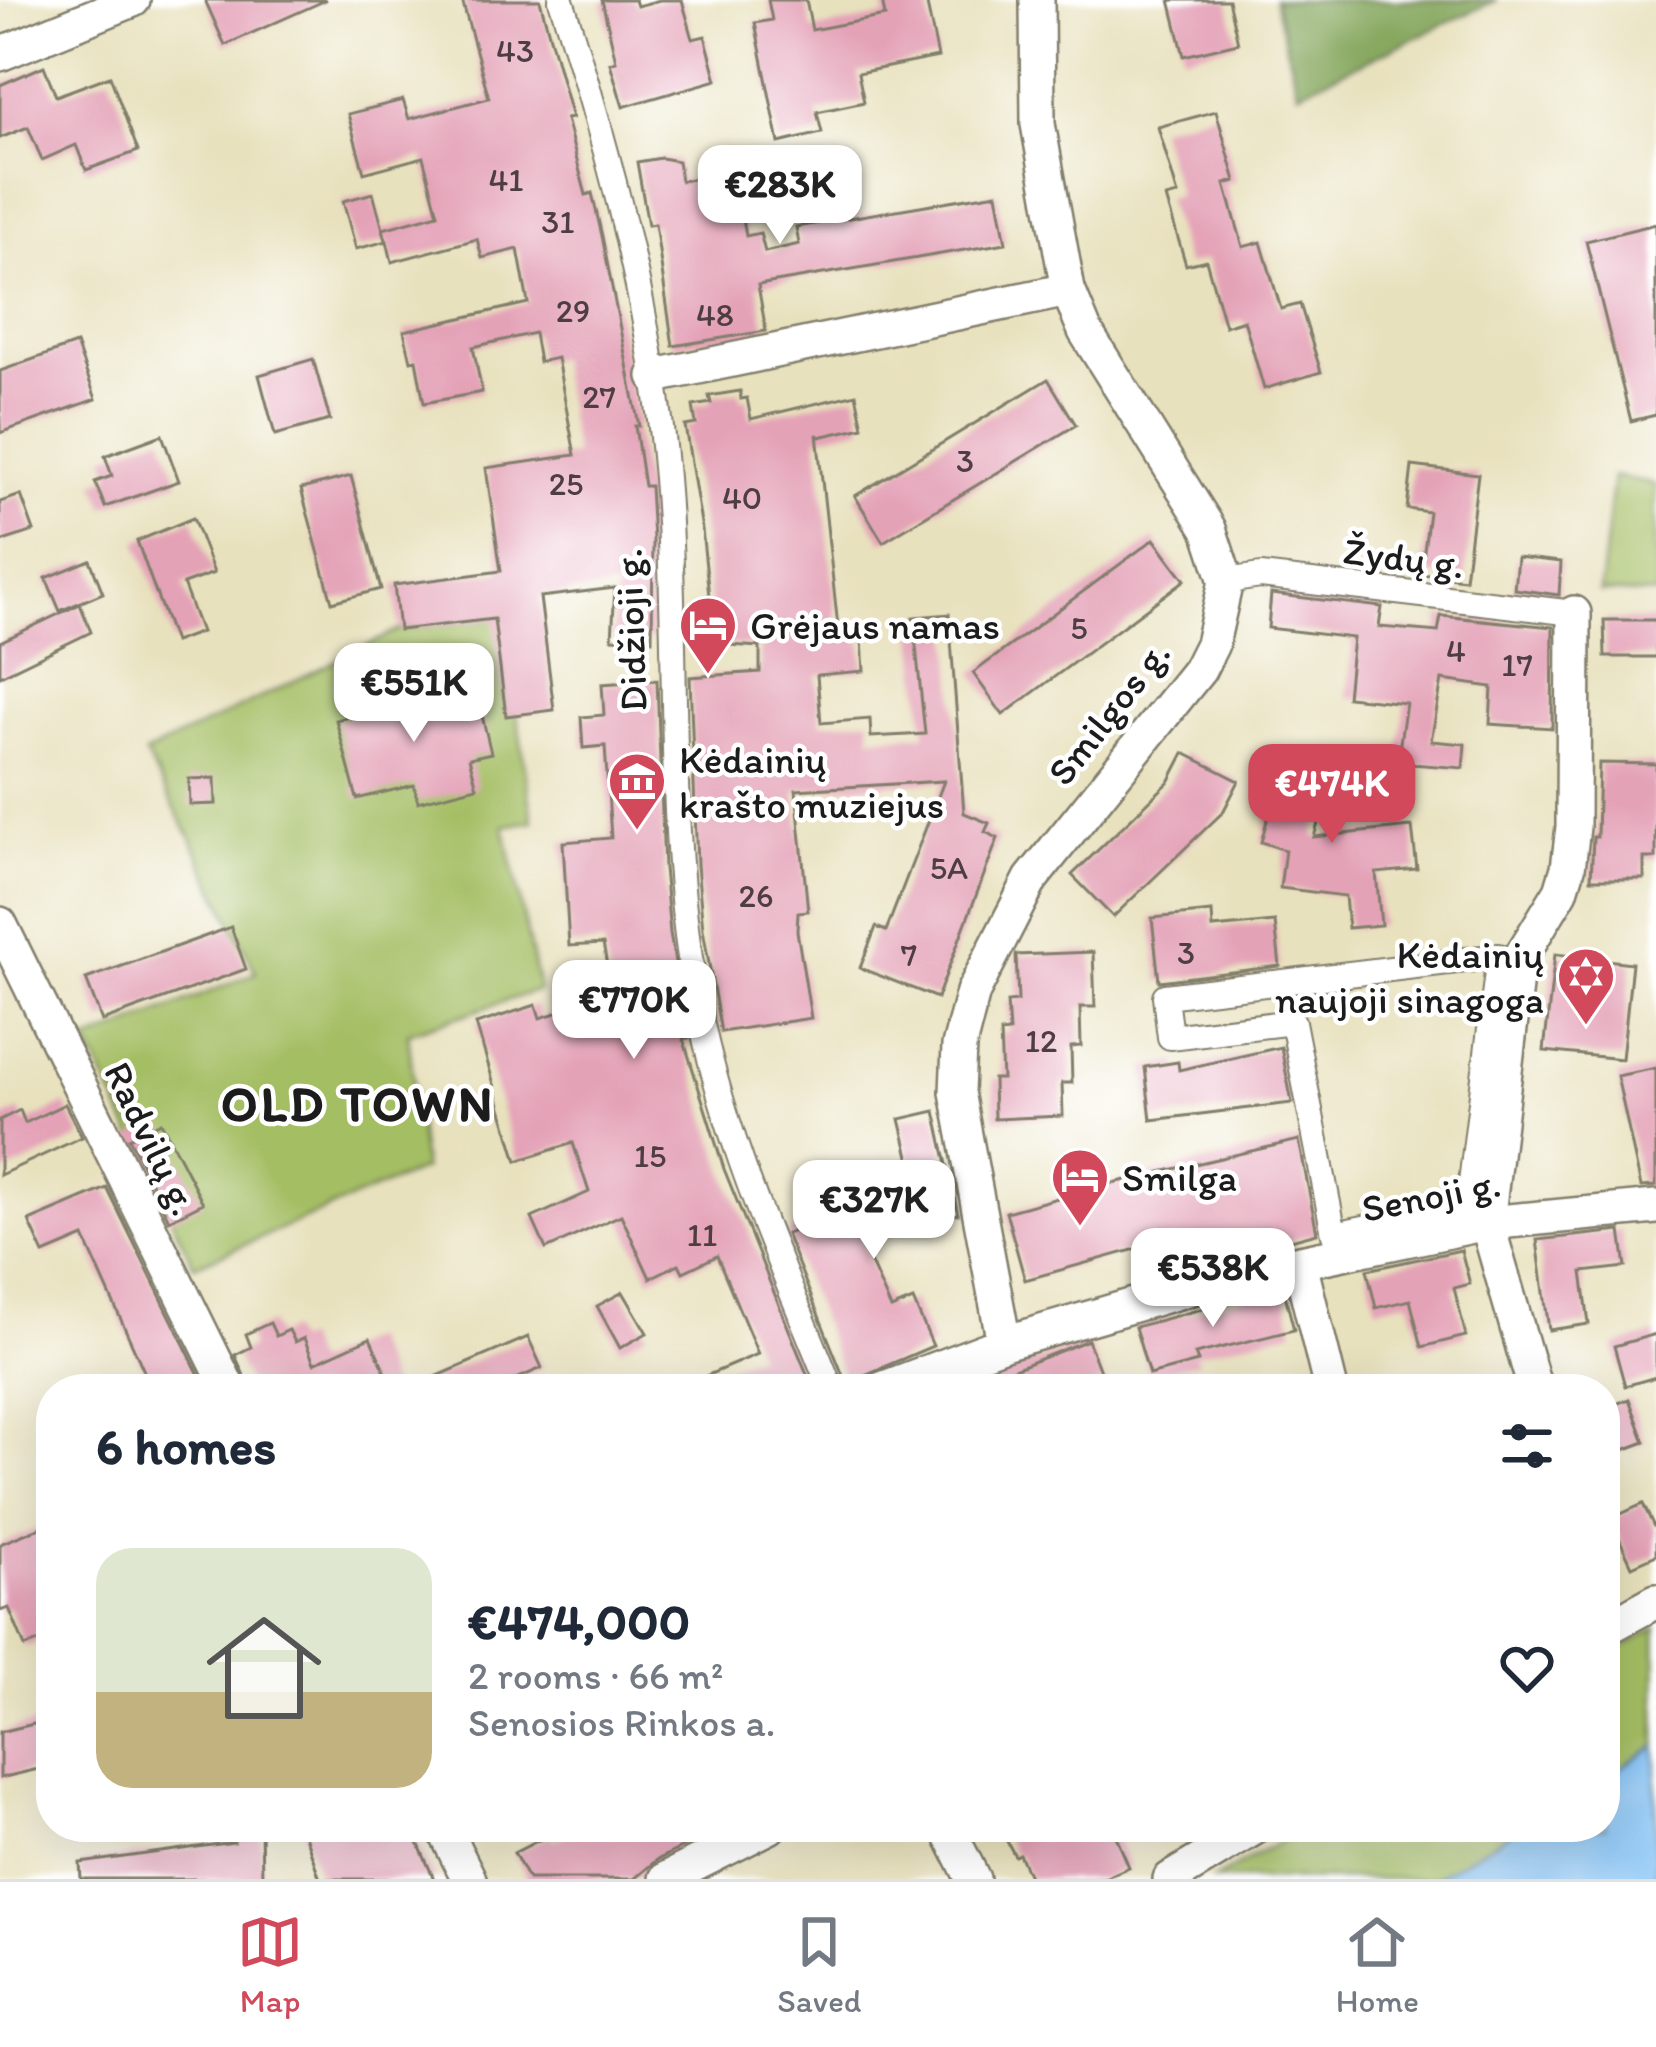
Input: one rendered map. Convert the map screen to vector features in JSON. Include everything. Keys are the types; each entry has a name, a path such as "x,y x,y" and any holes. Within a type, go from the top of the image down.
{"street":[{"path":"0,54 133,0"},
{"name":"Didžioji g.","path":"561,0 596,109 656,376 674,618 680,853 696,996 734,1147 826,1374"},
{"path":"1037,0 1038,124 1068,290 1085,331 1209,530 1226,581"},
{"path":"656,376 1068,290"},
{"name":"Žydų g.","path":"1226,581 1262,576 1574,613"},
{"name":"Smilgos g.","path":"1004,1343 957,1092 959,1046 973,992 1031,879 1199,670 1212,644 1226,581"},
{"path":"1531,1374 1487,1223 1518,961 1562,891 1568,868 1573,827 1574,613"},
{"name":"Radvilų g.","path":"0,924 222,1374"},
{"path":"1499,956 1468,1207 1334,1234 1293,1022 1170,1037 1165,996 1499,956"},
{"name":"Senoji g.","path":"922,1374 1004,1343 1158,1296 1487,1223 1656,1207"},
{"path":"1300,1264 1326,1374"},
{"path":"1620,1615 1656,1601"},
{"path":"450,1842 469,1879"},
{"path":"666,1879 739,1842"},
{"path":"960,1842 973,1879"},
{"path":"1171,1879 1231,1842"}],"green space":[{"path":"1274,0 1497,0 1298,92"},
{"path":"1613,476 1656,485 1656,595 1600,592"},
{"path":"506,617 499,663 506,715 517,714 533,821 504,826 539,990 408,1033 423,1169 194,1266 87,1042 256,973 145,754 399,630"},
{"path":"1656,1628 1656,1746 1620,1768 1620,1648"},
{"path":"1279,1842 1495,1842 1432,1879 1214,1879"}],"water":[{"path":"1656,1746 1656,1879 1432,1879 1495,1842 1620,1842 1620,1768"}],"building":[{"path":"205,0 326,0 225,45"},
{"path":"462,0 540,0 572,118 566,119 602,236 639,426 635,426 644,486 650,486 652,640 612,638 615,588 540,597 554,710 506,716 494,619 399,630 394,585 501,571 486,468 575,455 557,358 539,362 534,333 473,347 482,392 424,403 416,360 411,361 404,331 528,303 518,249 482,258 477,239 392,262 387,241 356,249 343,201 373,193 386,240 383,229 438,214 423,157 364,173 348,114 403,100 409,119 489,98"},
{"path":"602,0 635,0 637,6 682,0 693,39 705,36 717,80 623,107 610,63 616,61"},
{"path":"768,0 806,0 812,30 885,16 882,0 926,0 938,57 858,73 864,102 817,112 822,133 779,143 755,23 772,20"},
{"path":"1170,0 1228,0 1238,43 1184,56"},
{"path":"44,66 56,96 110,76 138,151 86,170 76,145 42,160 28,127 0,138 0,85"},
{"path":"1216,111 1236,181 1225,184 1243,247 1261,242 1281,309 1300,304 1321,372 1264,389 1244,320 1225,326 1206,260 1186,265 1166,198 1178,195 1158,127"},
{"path":"678,161 681,181 735,171 746,236 760,233 765,252 799,244 796,227 997,193 1006,243 758,285 766,331 673,346 655,224 648,225 637,162"},
{"path":"1656,224 1656,415 1631,421 1586,241"},
{"path":"76,344 96,399 0,433 0,371"},
{"path":"313,359 330,420 275,435 259,375"},
{"path":"1048,379 1076,425 883,542 855,496"},
{"path":"740,391 741,399 747,398 751,419 856,394 863,427 817,434 838,627 861,625 864,671 817,675 821,723 870,719 871,737 925,734 913,617 949,614 964,813 989,823 985,832 998,838 937,998 860,968 876,927 886,931 944,781 796,790 808,911 798,912 797,931 811,1018 721,1032 697,865 690,677 760,672 760,647 714,644 685,426 696,424 693,406 711,403 709,396"},
{"path":"162,435 179,481 105,507 95,482 112,476 105,456"},
{"path":"1412,466 1478,474 1465,579 1421,574 1429,512 1407,509"},
{"path":"351,476 381,589 332,602 301,489"},
{"path":"21,495 34,531 0,542 0,502"},
{"path":"193,518 214,573 183,584 201,632 174,642 137,541"},
{"path":"1154,539 1185,580 1003,715 973,673"},
{"path":"1517,557 1561,562 1559,595 1514,589"},
{"path":"90,560 103,593 60,611 46,578"},
{"path":"1271,594 1382,607 1379,627 1438,632 1441,616 1553,627 1552,728 1490,724 1492,687 1442,680 1431,741 1465,744 1463,768 1397,763 1406,703 1347,697 1353,638 1268,628"},
{"path":"80,604 91,632 0,676 0,642"},
{"path":"1604,620 1656,620 1656,657 1605,657"},
{"path":"657,680 664,868 688,1038 683,1038 724,1169 807,1374 711,1374 758,1354 717,1256 683,1272 679,1264 650,1278 621,1215 546,1249 532,1218 589,1192 573,1143 517,1161 476,1024 536,1005 540,1018 613,996 603,944 569,946 563,842 611,838 605,746 583,748 581,717 604,715 602,684"},
{"path":"429,683 433,698 453,694 457,709 479,703 491,753 469,758 477,787 418,802 414,785 357,799 336,720 397,704 394,692"},
{"path":"1184,753 1239,781 1223,812 1113,917 1072,875 1169,782"},
{"path":"1291,756 1334,768 1314,837 1412,827 1417,869 1376,873 1381,925 1348,928 1345,896 1280,888 1285,850 1261,842 1277,784 1282,786"},
{"path":"1599,763 1656,764 1656,858 1644,858 1644,879 1591,879"},
{"path":"215,778 216,804 190,805 189,779"},
{"path":"1212,912 1213,928 1275,922 1280,966 1159,981 1152,918"},
{"path":"231,927 246,969 102,1021 86,979"},
{"path":"1093,952 1095,1007 1080,1007 1081,1046 1071,1047 1072,1083 1062,1083 1063,1116 994,1119 993,1079 1002,1079 1000,1033 1009,1032 1007,1002 1018,1001 1016,955"},
{"name":"Kėdainių naujoji sinagoga","path":"1555,954 1632,963 1622,1059 1544,1051"},
{"path":"1281,1047 1292,1103 1151,1120 1145,1067 1178,1062 1179,1070"},
{"path":"1656,1068 1656,1186 1641,1187 1617,1076"},
{"path":"65,1104 82,1137 0,1175 0,1120 20,1110 25,1123"},
{"path":"935,1111 958,1214 923,1222 921,1215 860,1238 891,1309 913,1300 933,1346 867,1374 842,1374 786,1234 916,1185 900,1119"},
{"path":"161,1122 203,1203 169,1220 129,1138"},
{"path":"1299,1140 1317,1233 1186,1268 1179,1237 1025,1280 1006,1212"},
{"path":"107,1188 199,1374 145,1374 84,1237 44,1254 29,1221"},
{"path":"1621,1231 1626,1267 1582,1272 1589,1324 1549,1330 1537,1240"},
{"path":"1461,1250 1470,1284 1454,1288 1466,1336 1422,1347 1410,1300 1376,1308 1367,1270"},
{"path":"1283,1287 1294,1330 1195,1354 1198,1362 1149,1374 1135,1327"},
{"path":"623,1292 647,1333 620,1348 597,1306"},
{"path":"270,1323 276,1336 289,1330 295,1342 304,1338 314,1363 370,1338 386,1374 243,1374 235,1355 251,1347 246,1334"},
{"path":"1656,1334 1656,1377 1625,1386 1614,1346"},
{"path":"528,1337 542,1368 528,1374 443,1374"},
{"path":"1088,1340 1101,1374 1001,1374"},
{"path":"1629,1399 1645,1442 1620,1451 1620,1402"},
{"path":"1643,1504 1656,1531 1656,1555 1632,1566 1620,1540 1620,1514"},
{"path":"36,1529 36,1643 25,1647 9,1608 0,1611 0,1544"},
{"path":"36,1724 36,1770 0,1778 0,1732"},
{"path":"261,1842 262,1879 81,1879 80,1863"},
{"path":"307,1842 418,1842 434,1879 320,1879"},
{"path":"535,1842 692,1842 657,1860 634,1879 528,1879 514,1853"},
{"path":"1007,1842 1118,1842 1129,1867 1102,1879 1030,1879 1019,1854 1015,1856"}],"place":[{"name":"Grėjaus namas","path":"708,676"},
{"name":"Kėdainių krašto muziejus","path":"637,832"},
{"name":"Kėdainių naujoji sinagoga","path":"1586,1027"},
{"name":"Smilga","path":"1080,1228"}],"district":[{"name":"OLD TOWN","path":"358,1103"}]}
